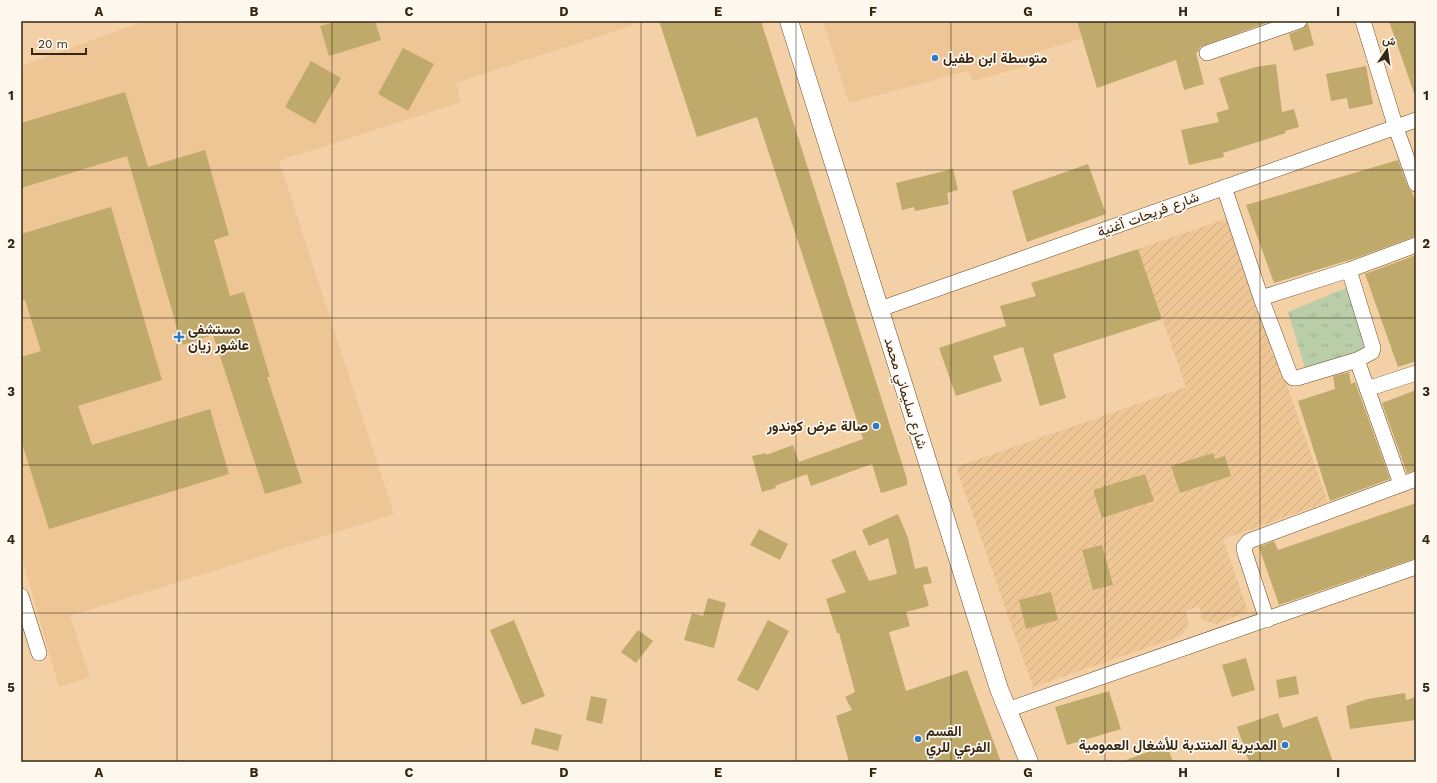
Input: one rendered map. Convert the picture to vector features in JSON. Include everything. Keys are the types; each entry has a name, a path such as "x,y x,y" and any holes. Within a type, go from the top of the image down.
{"street":[{"name":"شارع سليماني محمد","path":"789,21 1007,710 1029,762"},
{"path":"1208,53 1299,21"},
{"path":"1364,21 1396,128 1416,184"},
{"name":"شارع فريحات ٱغنية","path":"880,309 1416,120"},
{"path":"1224,187 1261,298 1290,375 1293,378 1357,360 1372,352 1373,348 1349,270"},
{"path":"1261,298 1349,270 1416,245"},
{"path":"1357,360 1401,484"},
{"path":"1367,389 1416,373"},
{"path":"1267,620 1245,553 1244,547 1249,541 1416,479"},
{"path":"1007,710 1416,567"},
{"path":"21,596 39,653"}],"shaded area":[{"name":"مستشفى عاشور زيان","path":"145,21 645,21 456,83 461,102 279,161 394,514 70,616 90,677 59,687 21,554 21,66"},
{"name":"متوسطة ابن طفيل","path":"823,21 1077,21 1082,38 1034,53 1038,63 973,81 968,71 849,103"},
{"path":"1228,218 1328,502 1223,539 1248,611 1216,624 1203,620 1199,606 1185,611 1189,624 1181,636 1033,687 956,467 1186,387 1138,249"}],"green space":[{"path":"1348,287 1366,350 1306,371 1288,312"}],"building":[{"path":"339,21 375,21 381,40 329,56 320,26"},
{"path":"659,21 761,21 907,479 907,485 881,493 872,464 811,486 807,474 775,486 776,488 762,492 752,456 766,453 766,455 793,445 799,462 863,439 757,117 697,137"},
{"path":"1077,21 1272,21 1200,47 1196,53 1204,84 1184,90 1176,60 1097,88"},
{"path":"1389,21 1416,21 1416,93 1414,93"},
{"path":"1308,23 1314,45 1294,51 1289,34 1302,29"},
{"path":"403,48 434,64 408,111 378,94"},
{"path":"311,61 341,78 315,124 285,107"},
{"path":"1276,64 1282,112 1294,109 1299,127 1285,131 1286,133 1223,153 1224,157 1189,165 1181,130 1219,122 1216,113 1229,109 1219,78 1256,67"},
{"path":"1366,66 1373,104 1349,109 1347,98 1331,101 1326,74"},
{"path":"125,92 148,167 205,150 229,235 214,240 230,296 244,292 270,377 267,377 302,483 265,494 213,335 182,345 127,156 21,188 21,123"},
{"path":"1398,160 1408,187 1412,192 1416,203 1416,236 1359,257 1274,283 1246,205"},
{"path":"1088,164 1106,214 1027,242 1012,191"},
{"path":"953,169 958,190 947,193 949,204 915,211 914,207 902,210 896,183"},
{"name":"مستشفى عاشور زيان","path":"111,207 162,380 78,406 92,445 210,409 229,474 49,529 21,440 21,357 41,351 25,300 21,301 21,234"},
{"path":"1138,249 1162,319 1053,354 1066,398 1040,406 1023,347 993,356 1002,381 956,396 939,348 1006,326 1000,306 1036,296 1031,283"},
{"path":"1416,255 1416,361 1398,367 1365,274"},
{"path":"1349,372 1351,384 1355,382 1390,479 1330,501 1298,401 1335,389 1333,376"},
{"path":"1416,390 1416,470 1407,473 1382,403"},
{"path":"1213,453 1215,459 1225,456 1231,476 1180,493 1171,466"},
{"path":"1145,474 1154,501 1102,518 1093,490"},
{"path":"1416,503 1416,558 1279,605 1259,547 1274,541 1278,550"},
{"path":"898,514 908,538 915,569 927,566 932,583 923,585 929,606 906,612 910,626 889,632 906,691 967,670 1001,762 849,762 836,716 852,710 845,697 855,692 839,633 837,633 826,599 846,592 831,560 855,550 869,581 897,574 888,538 869,546 862,530"},
{"path":"759,529 788,544 780,560 750,545"},
{"path":"1102,545 1113,585 1093,590 1082,550"},
{"path":"1051,592 1058,620 1026,629 1019,600"},
{"path":"708,598 726,603 714,648 684,640 692,613 703,616"},
{"path":"514,620 545,696 522,705 490,630"},
{"path":"768,620 789,631 758,691 737,680"},
{"path":"638,630 653,641 636,663 621,652"},
{"path":"1246,658 1255,690 1232,697 1222,665"},
{"path":"1296,676 1299,694 1279,698 1276,680"},
{"path":"1109,691 1121,729 1067,745 1055,707"},
{"path":"1405,693 1406,700 1416,697 1416,720 1350,729 1346,706 1368,699"},
{"path":"591,696 607,699 602,724 586,720"},
{"name":"المديرية المنتدبة للأشغال العمومية","path":"1278,713 1283,728 1317,716 1333,762 1249,762 1237,727"},
{"path":"535,728 562,735 558,751 531,744"},
{"path":"1167,745 1173,762 1127,762 1126,760"}],"place":[{"name":"متوسطة ابن طفيل","path":"935,58"},
{"name":"مستشفى عاشور زيان","path":"179,337"},
{"name":"صالة عرض كوندور","path":"876,426"},
{"name":"القسم الفرعي للري","path":"918,739"},
{"name":"المديرية المنتدبة للأشغال العمومية","path":"1285,745"}]}
